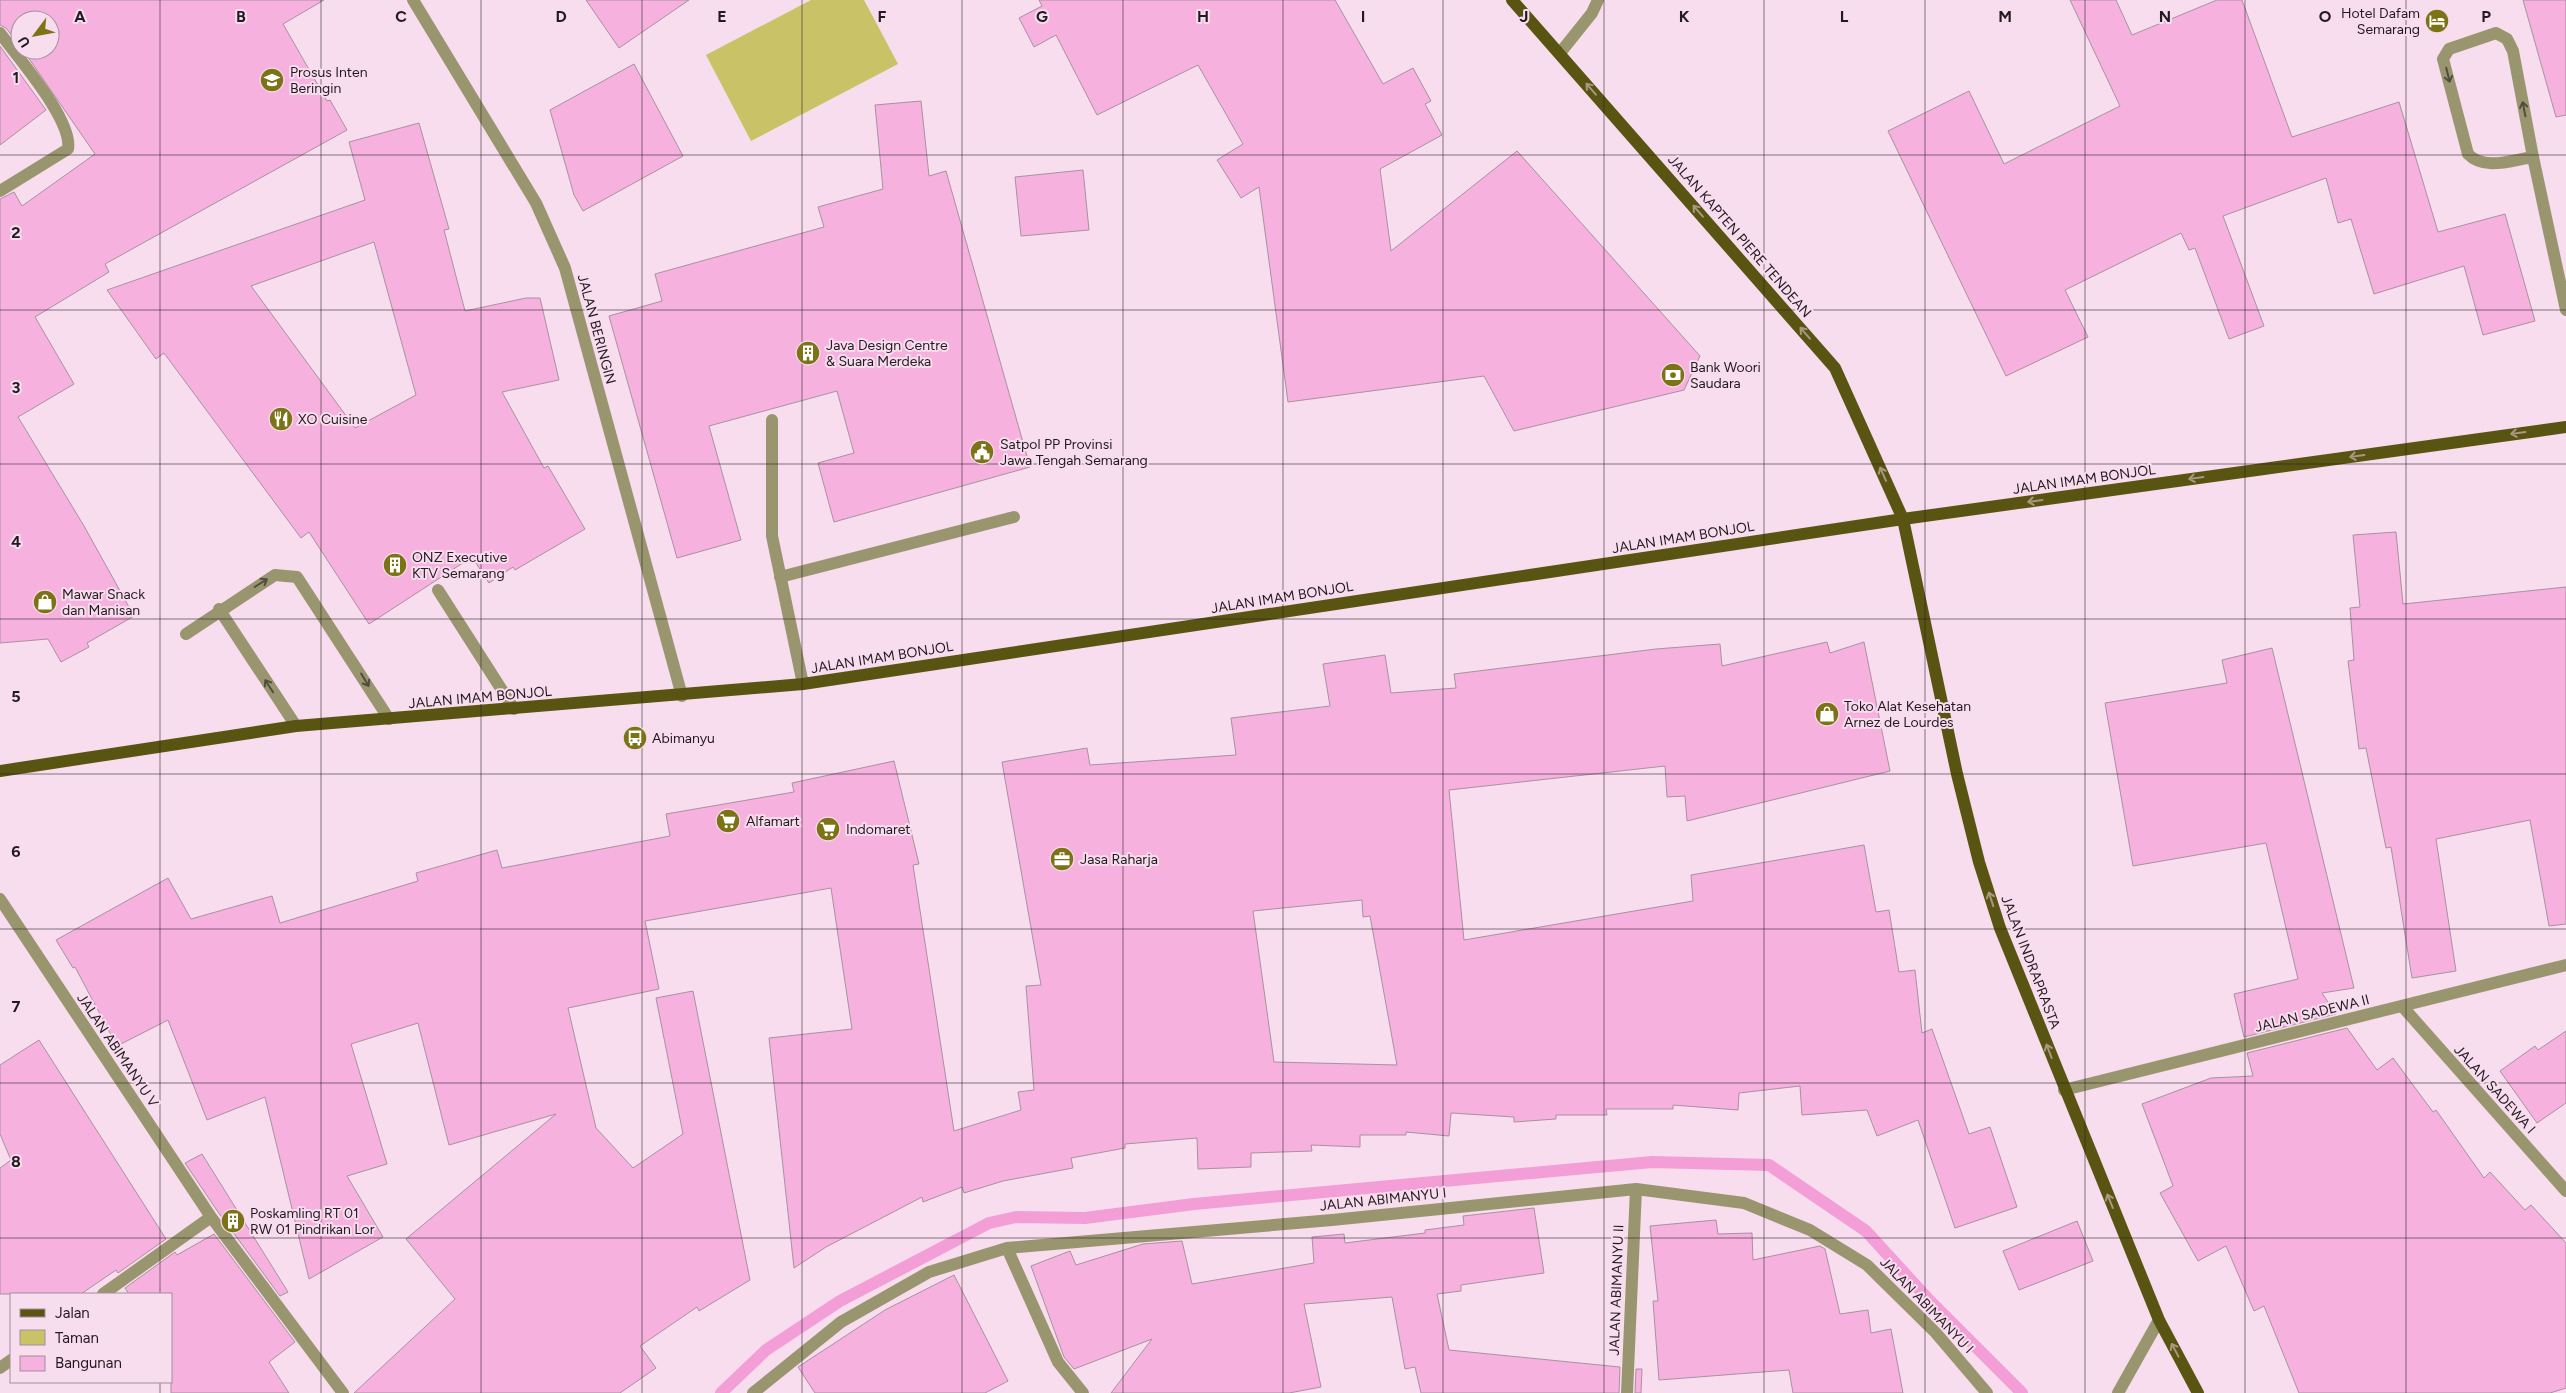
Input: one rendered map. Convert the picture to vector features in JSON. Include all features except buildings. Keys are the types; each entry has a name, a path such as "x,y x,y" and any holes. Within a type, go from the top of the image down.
{"main road":[{"name":"JALAN KAPTEN PIERE TENDEAN","path":"1512,0 1835,368 1903,519"},
{"name":"JALAN IMAM BONJOL","path":"0,771 296,726 682,696 803,684 1903,519 2566,427"},
{"name":"JALAN INDRAPRASTA","path":"1903,519 1957,774 1979,862 2000,928 2064,1090 2159,1320 2198,1393"}],"street":[{"name":"JALAN BERINGIN","path":"413,0 536,203 565,268 682,696"},
{"path":"1560,53 1592,13 1598,0"},
{"path":"0,33 56,110 69,140 68,149 0,191"},
{"path":"2533,157 2486,164 2475,162 2468,154 2444,58 2449,49 2496,33 2507,40 2513,51 2533,157 2566,310"},
{"path":"772,420 772,536 803,684"},
{"path":"780,577 1014,517"},
{"path":"186,634 220,609 275,575 297,577 389,719"},
{"path":"438,590 514,709"},
{"path":"220,609 296,726"},
{"name":"JALAN ABIMANYU V","path":"0,899 211,1217 343,1393"},
{"name":"JALAN SADEWA II","path":"2064,1090 2566,965"},
{"name":"JALAN SADEWA I","path":"2402,1006 2566,1192"},
{"name":"JALAN ABIMANYU I","path":"753,1393 841,1322 929,1272 1008,1248 1332,1220 1636,1189 1744,1203 1810,1230 1867,1265 1936,1333 1987,1393"},
{"name":"JALAN ABIMANYU II","path":"1627,1393 1636,1189"},
{"path":"104,1293 211,1217"},
{"path":"1008,1248 1058,1362 1083,1393"},
{"path":"2118,1393 2159,1320"}],"green space":[{"path":"811,0 864,0 898,64 751,141 706,55"}],"waterway":[{"path":"721,1393 766,1350 840,1301 989,1223 1016,1217 1085,1218 1194,1204 1652,1162 1769,1165 1866,1231 1929,1300 2022,1393"}],"place":[{"name":"Hotel Dafam Semarang","path":"2437,21"},
{"name":"Prosus Inten Beringin","path":"272,80"},
{"name":"Java Design Centre & Suara Merdeka","path":"808,353"},
{"name":"Bank Woori Saudara","path":"1673,375"},
{"name":"XO Cuisine","path":"281,419"},
{"name":"Satpol PP Provinsi Jawa Tengah Semarang","path":"982,452"},
{"name":"ONZ Executive KTV Semarang","path":"395,565"},
{"name":"Mawar Snack dan Manisan","path":"45,602"},
{"name":"Toko Alat Kesehatan Arnez de Lourdes","path":"1827,714"},
{"name":"Abimanyu","path":"635,738"},
{"name":"Alfamart","path":"728,821"},
{"name":"Indomaret","path":"828,829"},
{"name":"Jasa Raharja","path":"1062,859"},
{"name":"Poskamling RT 01 RW 01 Pindrikan Lor","path":"233,1221"}]}
